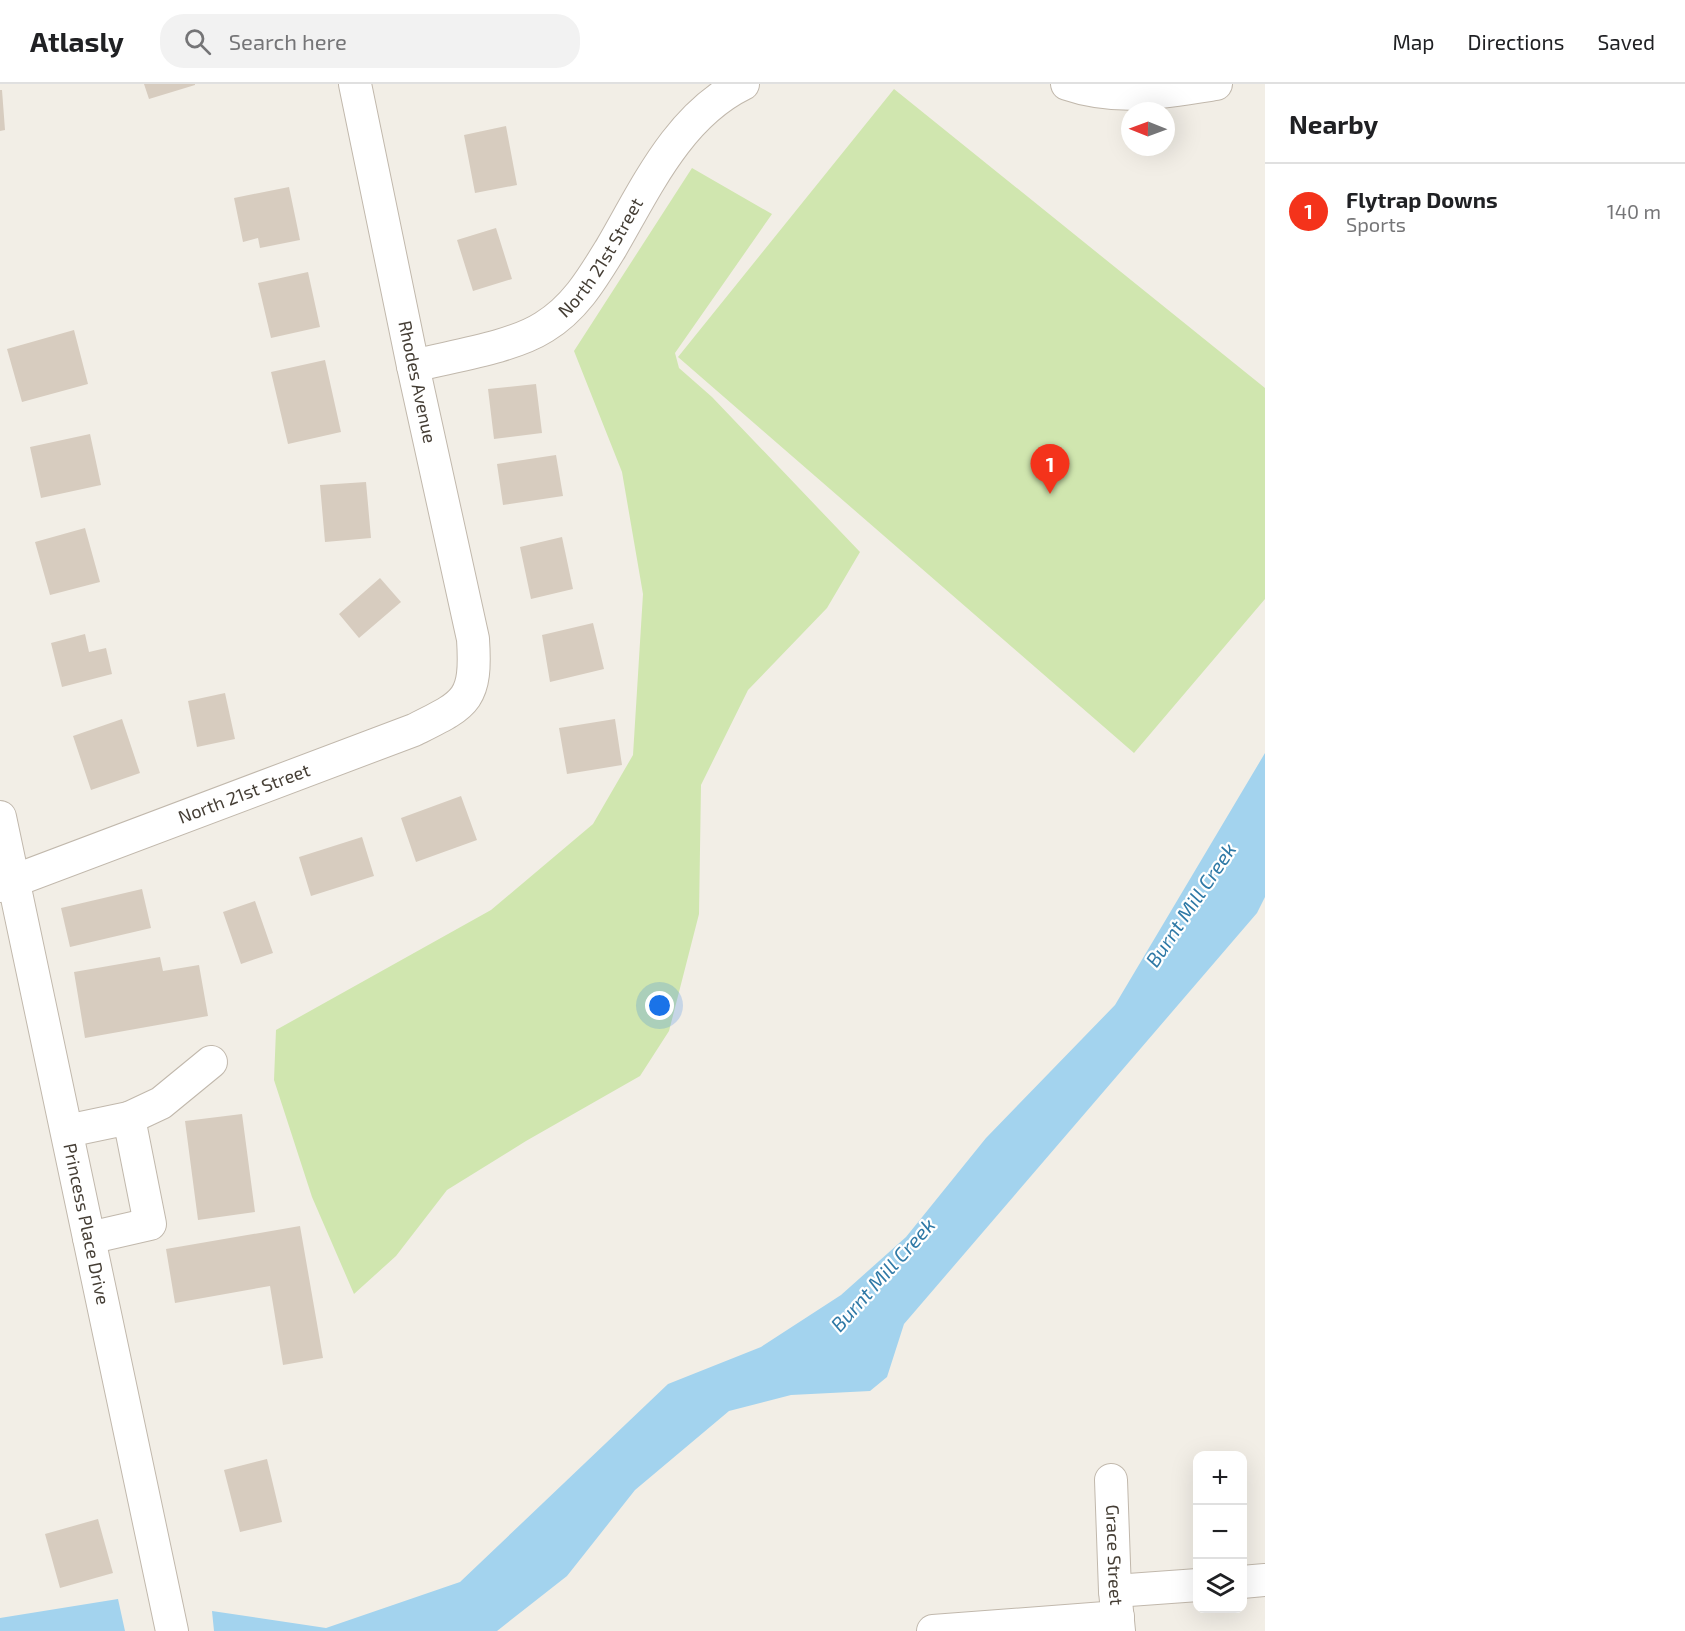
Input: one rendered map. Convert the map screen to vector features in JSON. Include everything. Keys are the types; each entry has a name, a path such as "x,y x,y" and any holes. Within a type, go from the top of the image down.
{"street":[{"name":"Rhodes Avenue","path":"355,84 413,366 473,639 473,681"},
{"name":"North 21st Street","path":"413,366 523,338 562,315 591,281 658,167 686,127 725,93 743,84"},
{"path":"1067,84 1104,93 1137,94 1216,84"},
{"name":"North 21st Street","path":"7,884 414,730 444,715 465,700 473,681"},
{"name":"Princess Place Drive","path":"0,817 7,884 67,1131 172,1631"},
{"path":"67,1131 129,1118 161,1103 211,1062"},
{"path":"89,1238 150,1224 129,1118"},
{"name":"Grace Street","path":"1111,1480 1117,1613"},
{"path":"1247,1582 1265,1580"},
{"path":"933,1631 1117,1613 1193,1586"}],"green space":[{"path":"894,89 1265,388 1265,599 1134,753 678,357"},
{"path":"692,168 772,214 675,353 679,368 712,397 860,552 827,608 748,690 701,785 699,914 669,1031 640,1076 526,1141 447,1190 396,1256 354,1294 312,1197 274,1080 276,1030 491,910 593,824 633,755 643,594 622,472 574,351"}],"water":[{"name":"Burnt Mill Creek","path":"1265,753 1265,897 1257,913 904,1324 887,1377 870,1391 791,1395 729,1411 635,1490 567,1576 497,1631 214,1631 212,1611 326,1628 460,1582 668,1384 761,1347 841,1295 906,1237 986,1138 1115,1005"},
{"path":"118,1599 125,1631 0,1631 0,1618"}],"building":[{"path":"144,84 195,84 195,85 149,99"},
{"path":"0,90 2,90 5,130 0,131"},
{"path":"506,126 517,185 475,193 464,135"},
{"path":"289,187 300,240 260,248 258,238 243,242 234,198"},
{"path":"496,228 512,279 473,291 457,240"},
{"path":"308,272 320,327 271,338 258,283"},
{"path":"74,330 88,384 22,402 7,349"},
{"path":"325,360 341,432 288,444 271,372"},
{"path":"536,384 542,433 494,439 488,389"},
{"path":"90,434 101,485 41,498 30,447"},
{"path":"556,455 563,496 503,505 497,464"},
{"path":"366,482 371,538 325,542 320,485"},
{"path":"85,528 100,582 50,595 35,542"},
{"path":"562,537 573,589 531,599 520,547"},
{"path":"380,578 401,602 359,638 339,614"},
{"path":"593,623 604,669 550,682 542,635"},
{"path":"85,634 89,652 106,648 112,674 62,687 51,643"},
{"path":"225,693 235,739 197,747 188,701"},
{"path":"122,719 140,773 91,790 73,736"},
{"path":"615,719 622,765 567,774 559,728"},
{"path":"461,796 477,840 416,862 401,818"},
{"path":"362,837 374,876 311,896 299,857"},
{"path":"142,889 151,928 70,947 61,908"},
{"path":"255,901 273,953 241,964 223,912"},
{"path":"160,957 163,971 199,965 208,1016 85,1038 74,972"},
{"path":"242,1114 255,1212 198,1220 185,1121"},
{"path":"300,1226 323,1358 283,1365 270,1286 175,1303 166,1249"},
{"path":"267,1459 282,1522 240,1532 224,1470"},
{"path":"98,1519 113,1573 60,1588 45,1534"}],"place":[{"name":"Flytrap Downs","path":"1050,494"}]}
